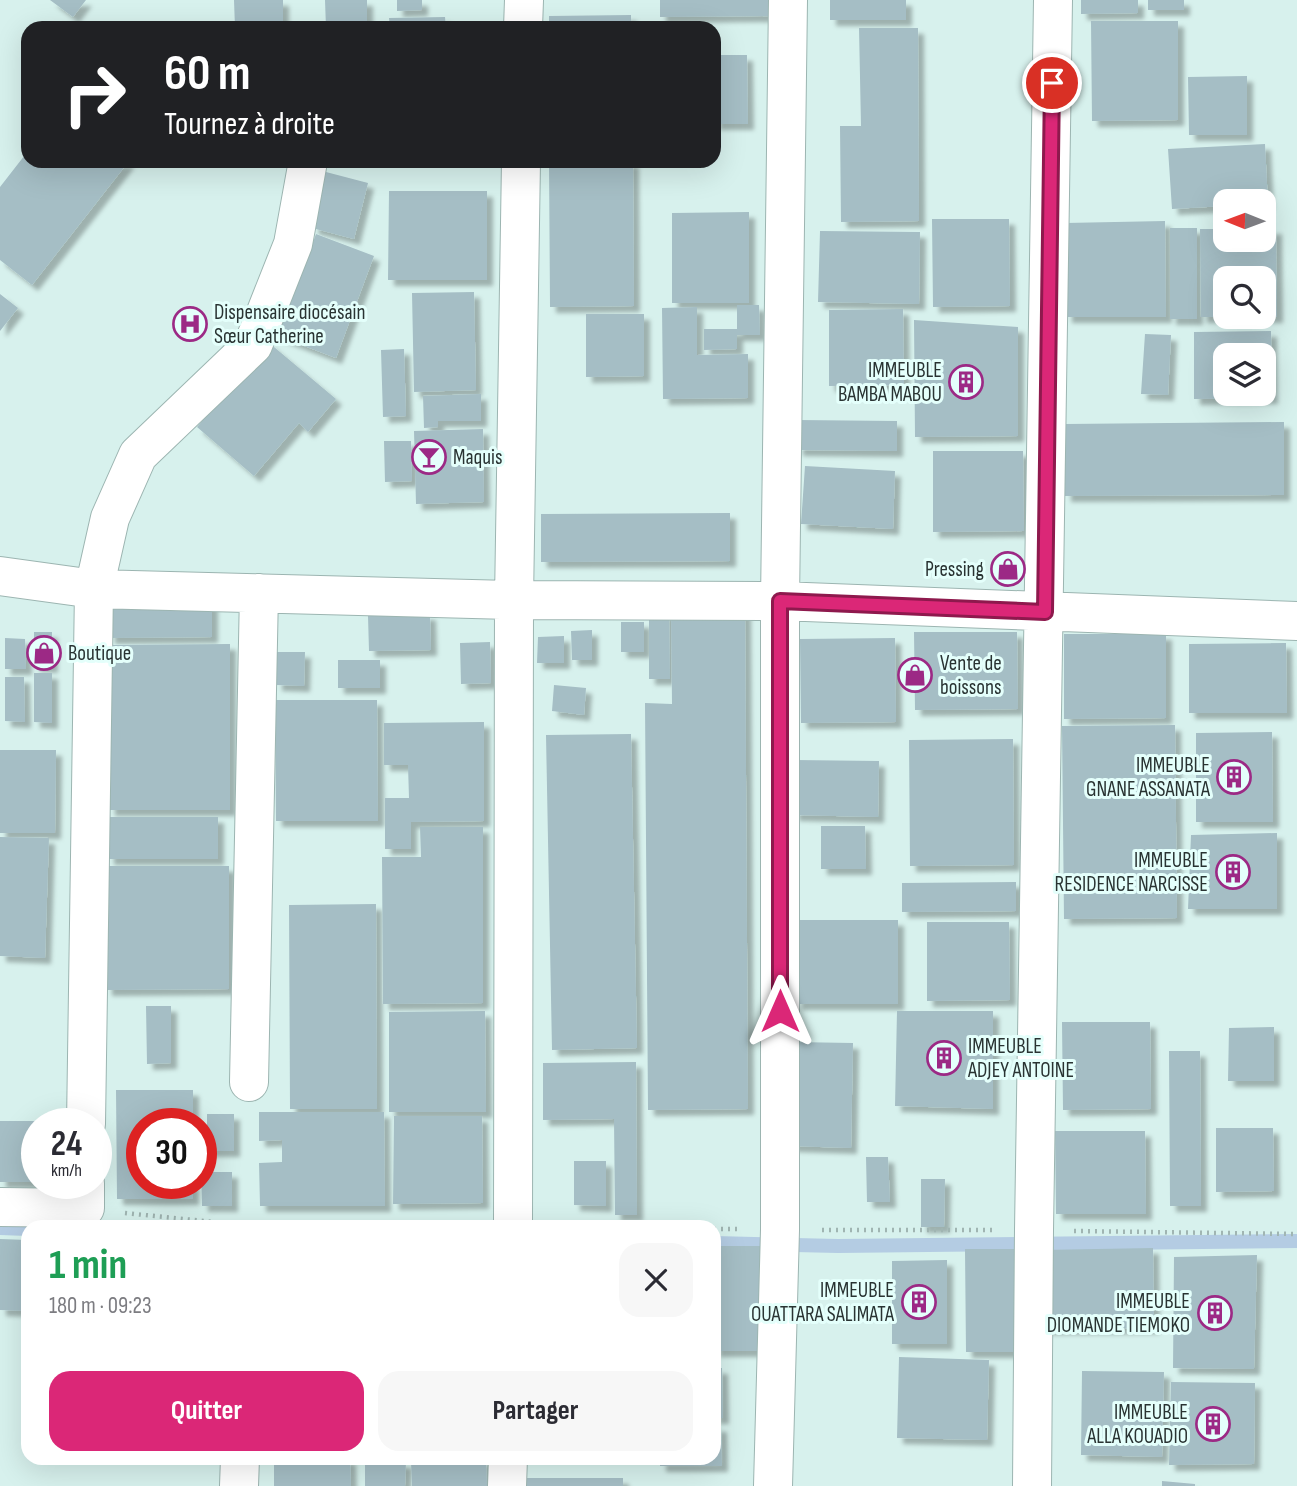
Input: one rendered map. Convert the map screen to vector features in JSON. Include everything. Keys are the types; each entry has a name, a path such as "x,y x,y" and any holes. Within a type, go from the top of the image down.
{"street":[{"path":"523,0 523,21"},
{"path":"773,1486 780,1230 780,601 788,0"},
{"path":"1032,1486 1053,0"},
{"path":"86,1108 94,589 110,518 138,456 253,345 293,244 307,168"},
{"path":"513,1220 514,600 521,168"},
{"path":"0,576 94,589 514,600 780,601 1297,621"},
{"path":"249,1082 260,593"},
{"path":"0,1207 62,1199"},
{"path":"239,1486 240,1465"},
{"path":"507,1486 508,1465"}],"path":[{"path":"101,1199 216,1220"}],"building":[{"path":"50,0 86,0 73,17"},
{"path":"234,0 283,0 283,21 235,21"},
{"path":"325,0 367,0 367,21 326,21"},
{"path":"397,0 422,0 422,10 397,11"},
{"path":"660,0 773,0 773,16 660,17"},
{"path":"830,0 906,0 906,20 830,20"},
{"path":"1081,0 1138,0 1138,13 1081,14"},
{"path":"1148,0 1184,0 1184,10 1148,10"},
{"path":"631,15 631,21 549,21 549,16"},
{"path":"445,17 445,21 389,21 389,18"},
{"path":"1091,21 1178,21 1178,120 1092,121"},
{"path":"859,28 918,28 919,221 841,222 840,126 861,126"},
{"path":"721,55 747,55 748,124 721,124"},
{"path":"1247,76 1247,135 1189,135 1188,77"},
{"path":"1265,144 1267,189 1213,189 1213,207 1172,209 1168,149"},
{"path":"21,160 21,168 124,168 32,285 0,260 0,187"},
{"path":"549,168 633,168 634,306 550,307"},
{"path":"326,172 368,183 354,239 312,228"},
{"path":"389,191 487,191 487,280 388,280"},
{"path":"749,212 749,303 672,303 672,213"},
{"path":"932,219 1009,219 1010,306 933,307"},
{"path":"1165,221 1166,317 1066,317 1065,223"},
{"path":"1170,228 1197,228 1197,319 1170,319"},
{"path":"1276,228 1277,317 1276,266 1213,266 1213,317 1201,317 1200,229 1213,229 1213,252 1276,252"},
{"path":"820,231 920,232 919,304 818,302"},
{"path":"316,234 374,256 336,358 278,336"},
{"path":"474,292 476,390 414,392 412,293"},
{"path":"0,294 18,308 0,331"},
{"path":"737,305 759,305 760,335 737,335 737,349 704,350 704,329 737,329"},
{"path":"697,307 697,355 748,354 748,398 663,399 662,308"},
{"path":"903,309 904,385 829,386 829,310"},
{"path":"586,314 644,314 644,376 586,377"},
{"name":"IMMEUBLE BAMBA MABOU","path":"914,320 1018,327 1018,436 915,437"},
{"path":"1271,331 1271,343 1213,343 1213,399 1194,399 1194,332"},
{"path":"1145,334 1171,335 1168,395 1141,394"},
{"path":"268,342 336,399 308,432 299,423 254,476 197,427"},
{"path":"404,349 406,416 383,417 381,350"},
{"path":"481,394 481,421 438,421 438,427 424,428 423,396"},
{"path":"797,420 897,421 897,451 797,450"},
{"path":"1284,422 1284,495 1065,496 1065,424"},
{"path":"483,429 484,502 416,504 414,431"},
{"path":"384,441 411,441 412,481 385,482"},
{"path":"933,451 1023,451 1024,531 933,532"},
{"path":"805,466 895,471 893,529 801,524"},
{"path":"730,513 730,561 541,562 541,514"},
{"path":"109,601 212,601 212,637 109,638"},
{"path":"745,607 748,1109 648,1110 645,703 672,704 671,608"},
{"path":"649,612 669,612 670,679 649,679"},
{"path":"430,614 431,650 369,651 368,616"},
{"path":"621,622 644,622 644,652 621,652"},
{"path":"592,630 592,660 572,660 571,631"},
{"path":"34,632 52,632 52,667 34,666"},
{"path":"914,632 1017,632 1018,709 915,710"},
{"path":"1064,634 1166,634 1166,718 1064,719"},
{"path":"564,636 564,663 537,663 538,637"},
{"path":"5,638 25,639 26,669 5,669"},
{"path":"895,638 896,722 801,723 800,639"},
{"path":"490,642 491,683 461,684 460,643"},
{"path":"1286,643 1287,713 1189,713 1189,644"},
{"path":"230,644 230,810 109,810 108,645"},
{"path":"277,652 305,652 304,686 276,685"},
{"path":"338,660 380,660 380,688 338,688"},
{"path":"34,673 52,673 52,723 34,722"},
{"path":"5,677 24,677 25,722 5,721"},
{"path":"554,685 586,688 584,715 552,711"},
{"path":"275,700 377,700 378,821 276,821"},
{"path":"484,722 484,821 411,822 411,849 385,849 385,798 409,798 408,765 384,765 384,723"},
{"path":"1175,725 1177,918 1064,919 1062,726"},
{"name":"IMMEUBLE GNANE ASSANATA","path":"1272,732 1273,822 1196,822 1196,733"},
{"path":"631,734 637,1048 552,1050 546,735"},
{"path":"1013,739 1014,865 910,866 909,740"},
{"path":"0,750 56,750 55,833 0,833"},
{"path":"794,760 879,761 878,817 793,815"},
{"path":"107,817 218,817 218,859 108,859"},
{"path":"821,826 865,826 866,869 821,869"},
{"path":"420,827 483,827 483,1003 383,1004 382,857 421,857"},
{"name":"IMMEUBLE RESIDENCE NARCISSE","path":"1277,833 1277,909 1188,909 1191,835"},
{"path":"0,837 49,838 45,958 0,956"},
{"path":"105,866 229,866 229,989 106,990"},
{"path":"1016,882 1016,911 902,912 902,883"},
{"path":"376,904 377,1109 290,1109 289,905"},
{"path":"795,920 898,920 898,1004 796,1004"},
{"path":"927,922 1009,922 1010,1000 927,1001"},
{"path":"146,1006 171,1006 171,1063 147,1064"},
{"path":"485,1011 486,1112 389,1112 389,1012"},
{"name":"IMMEUBLE ADJEY ANTOINE","path":"897,1011 993,1011 993,1109 895,1106"},
{"path":"1062,1022 1150,1022 1151,1109 1063,1110"},
{"path":"1274,1027 1274,1081 1228,1081 1229,1028"},
{"path":"794,1042 853,1043 851,1148 790,1146"},
{"path":"1169,1051 1200,1051 1201,1206 1170,1206"},
{"path":"636,1062 637,1215 615,1215 614,1119 543,1120 543,1063"},
{"path":"116,1090 193,1090 193,1108 126,1108 126,1199 117,1199"},
{"path":"259,1112 384,1112 385,1206 260,1206 259,1163 282,1162 282,1140 259,1141"},
{"path":"217,1114 234,1114 234,1151 217,1151"},
{"path":"394,1116 482,1116 483,1203 393,1204"},
{"path":"0,1121 21,1121 21,1182 0,1182"},
{"path":"1216,1128 1273,1128 1274,1191 1216,1192"},
{"path":"1055,1131 1145,1131 1146,1214 1056,1214"},
{"path":"866,1157 888,1157 890,1202 867,1202"},
{"path":"574,1161 606,1161 606,1206 574,1205"},
{"path":"217,1172 232,1172 232,1206 202,1206 202,1199 217,1199"},
{"path":"921,1179 945,1179 944,1227 921,1227"},
{"path":"0,1239 21,1240 21,1311 0,1310"},
{"path":"721,1246 763,1246 764,1351 721,1351"},
{"path":"1153,1248 1154,1328 1042,1329 1040,1250"},
{"path":"965,1249 1026,1249 1027,1352 966,1352"},
{"name":"IMMEUBLE DIOMANDE TIEMOKO","path":"1257,1255 1254,1369 1173,1368 1174,1257"},
{"name":"IMMEUBLE OUATTARA SALIMATA","path":"947,1260 947,1344 892,1344 892,1261"},
{"path":"899,1357 989,1360 987,1440 897,1438"},
{"path":"721,1368 722,1368 721,1418"},
{"path":"1082,1371 1164,1372 1162,1457 1081,1455"},
{"name":"IMMEUBLE ALLA KOUADIO","path":"1171,1382 1255,1383 1254,1464 1169,1465"},
{"path":"721,1426 722,1466 660,1466 721,1465"},
{"path":"274,1465 350,1465 351,1486 274,1486"},
{"path":"365,1465 406,1465 405,1486 365,1486"},
{"path":"411,1465 486,1465 487,1486 412,1486"},
{"path":"523,1478 623,1478 623,1486 523,1486"},
{"path":"1162,1481 1195,1484 1195,1486 1162,1486"}],"waterway":[{"path":"0,1228 21,1229"},
{"path":"721,1243 838,1246 1297,1241"}],"place":[{"name":"Dispensaire diocésain Sœur Catherine","path":"190,324"},
{"name":"IMMEUBLE BAMBA MABOU","path":"966,382"},
{"name":"Maquis","path":"429,457"},
{"name":"Pressing","path":"1008,569"},
{"name":"Boutique","path":"44,653"},
{"name":"Vente de boissons","path":"915,675"},
{"name":"IMMEUBLE GNANE ASSANATA","path":"1234,777"},
{"name":"IMMEUBLE RESIDENCE NARCISSE","path":"1233,872"},
{"name":"IMMEUBLE ADJEY ANTOINE","path":"944,1058"},
{"name":"IMMEUBLE OUATTARA SALIMATA","path":"919,1302"},
{"name":"IMMEUBLE DIOMANDE TIEMOKO","path":"1215,1313"},
{"name":"IMMEUBLE ALLA KOUADIO","path":"1213,1424"}],"route":[{"path":"780,1011 780,601 1045,612 1052,83"}]}
